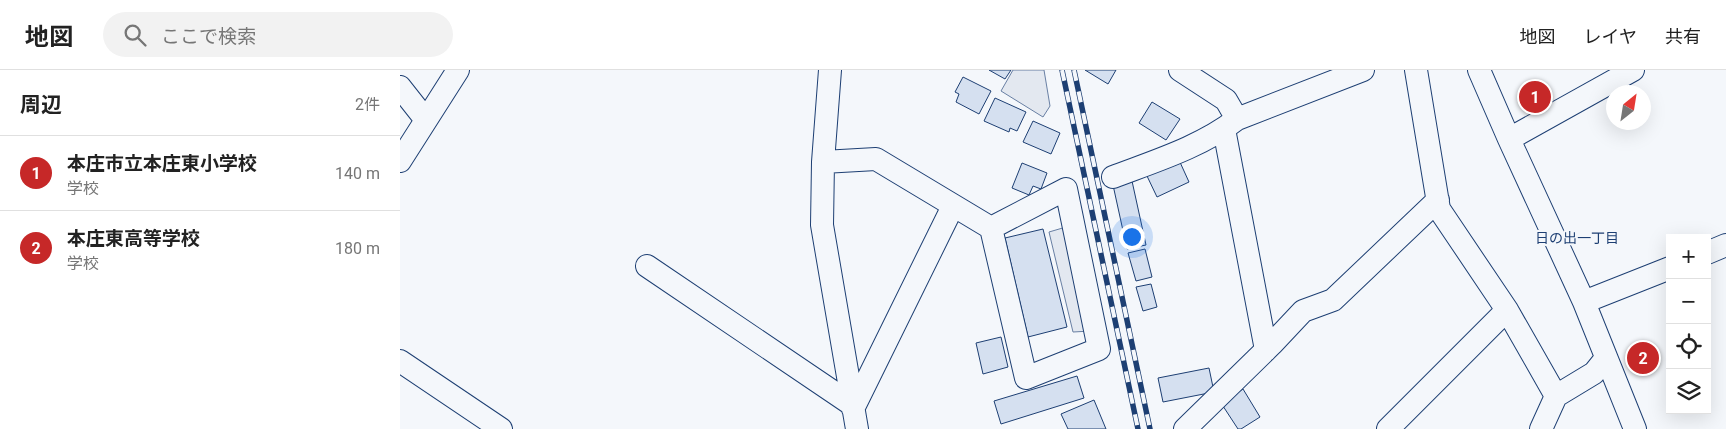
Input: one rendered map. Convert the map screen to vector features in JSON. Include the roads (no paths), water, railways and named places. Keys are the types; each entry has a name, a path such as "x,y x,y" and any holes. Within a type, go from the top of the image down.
{"street":[{"path":"400,161 458,70"},
{"path":"830,70 823,162 822,225 857,429"},
{"path":"1180,70 1206,78 1226,100 1266,350"},
{"path":"1113,177 1177,152 1230,124 1364,70"},
{"path":"1416,70 1440,209 1507,310 1556,396"},
{"path":"1479,70 1584,302 1635,429"},
{"path":"1509,139 1633,70"},
{"path":"400,87 426,120"},
{"path":"823,162 876,159 991,228 1026,378 1100,349 1066,189 991,228"},
{"path":"1184,429 1266,350 1303,311 1333,300 1438,200"},
{"path":"846,429 854,406 953,206"},
{"path":"1711,251 1726,245"},
{"path":"647,266 854,406"},
{"path":"1584,302 1666,270"},
{"path":"1388,429 1507,310"},
{"path":"1541,429 1556,396 1594,373 1606,358"},
{"path":"400,361 501,429"}],"railway":[{"path":"1062,70 1138,429"},
{"path":"1074,70 1150,429"}],"place":[{"name":"本庄市立本庄東小学校","path":"1535,97"},
{"name":"本庄東高等学校","path":"1643,358"}],"district":[{"name":"日の出一丁目","path":"1577,238"}]}
